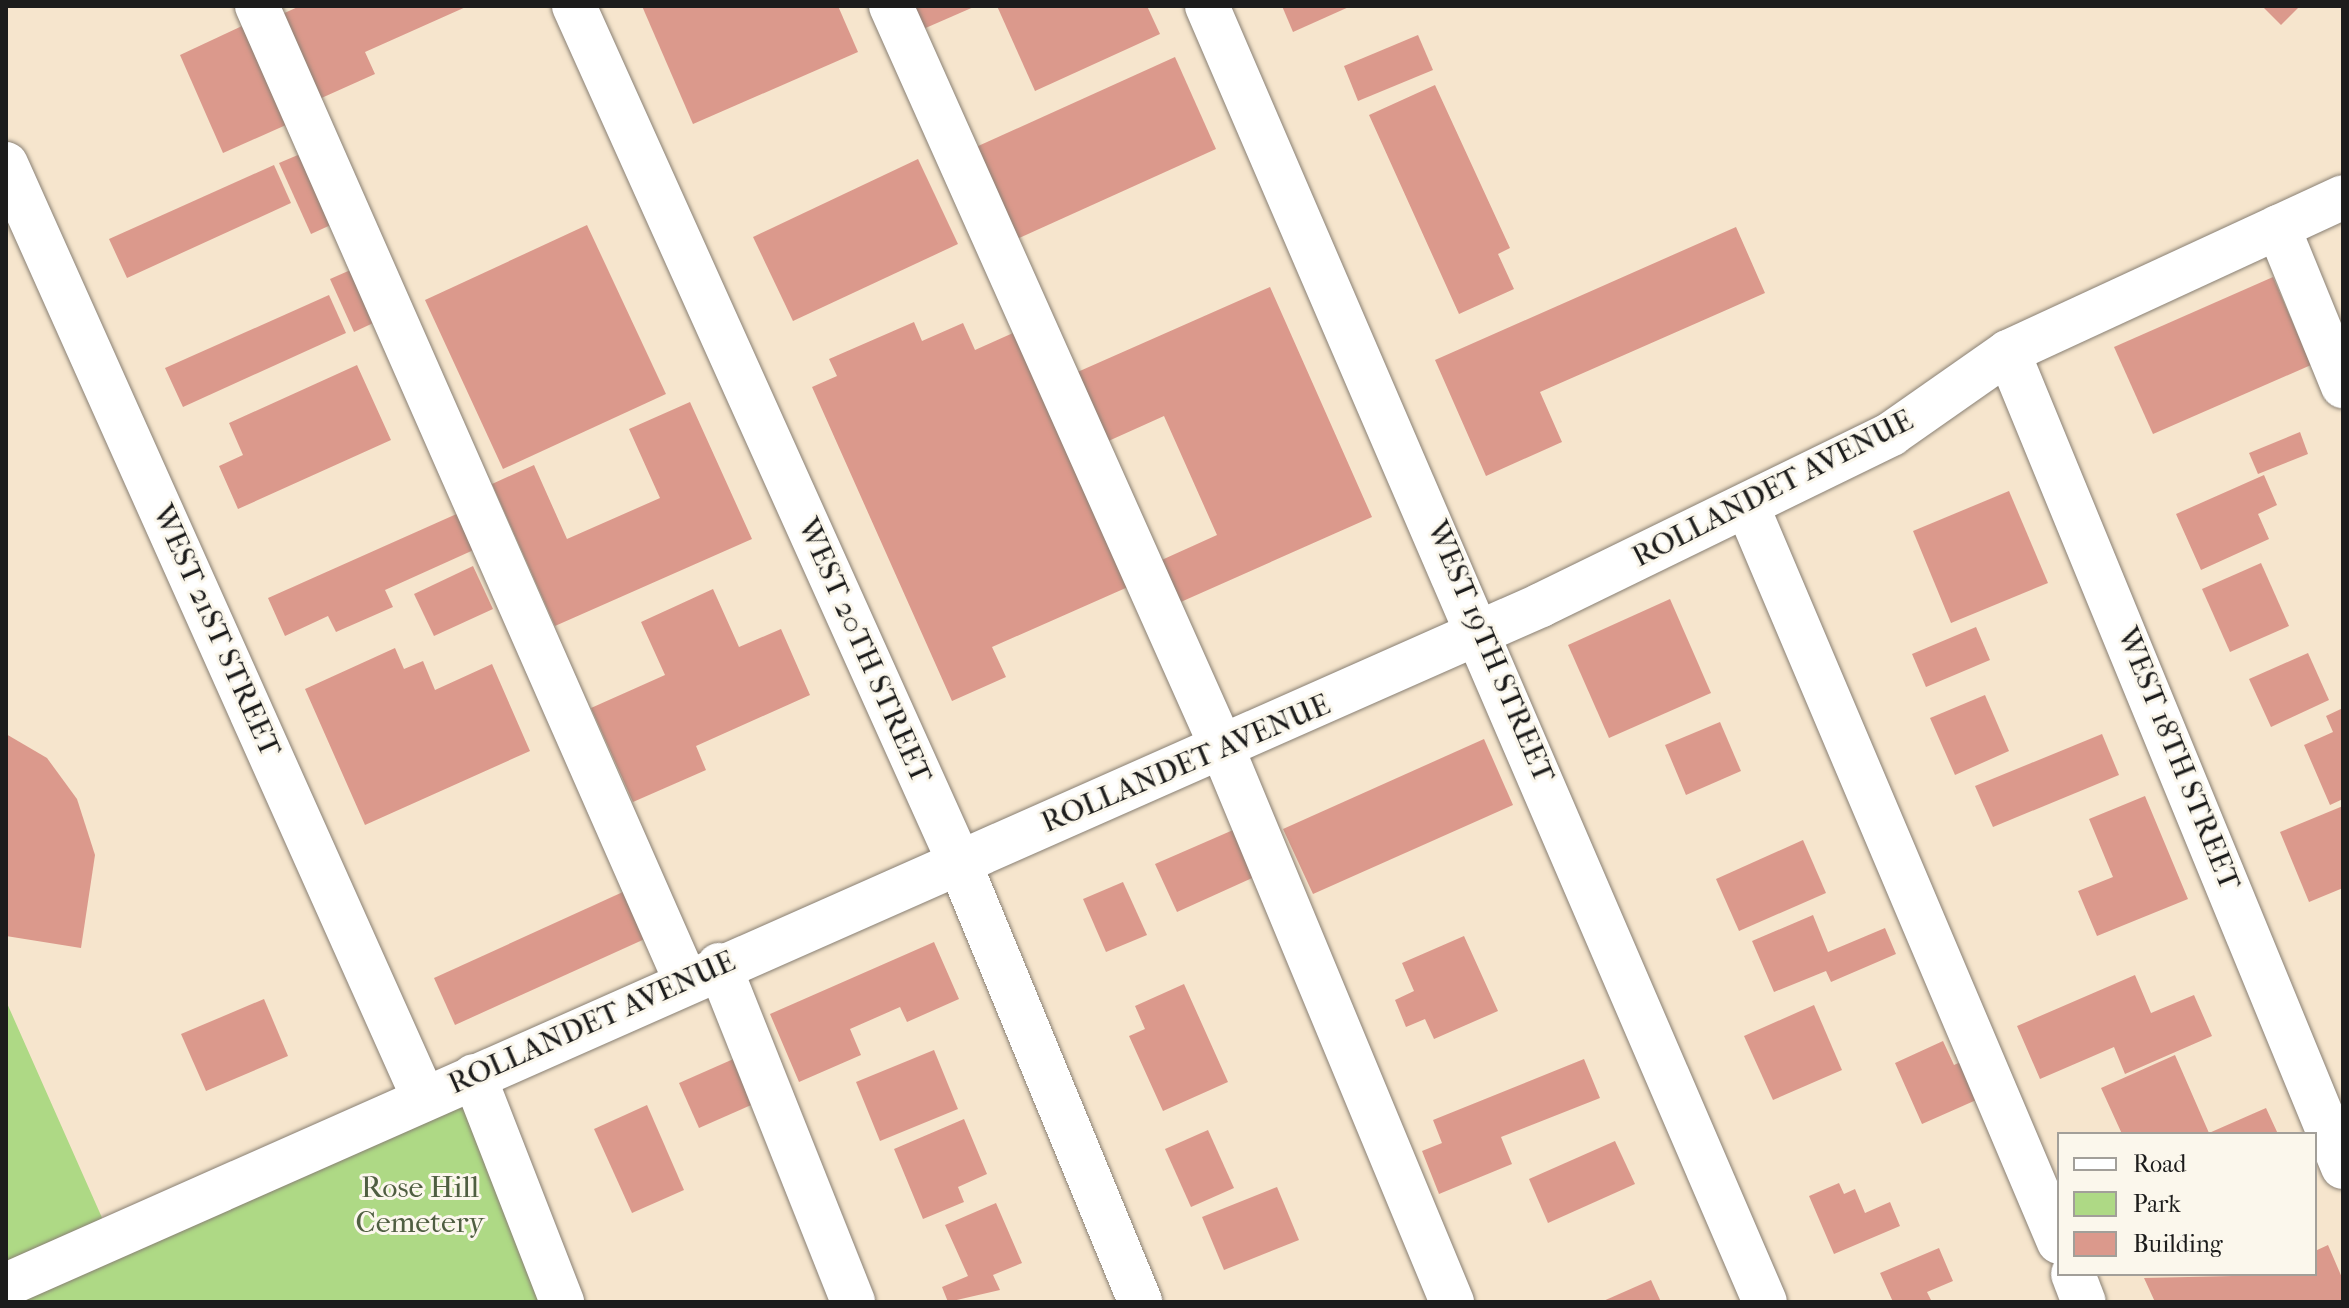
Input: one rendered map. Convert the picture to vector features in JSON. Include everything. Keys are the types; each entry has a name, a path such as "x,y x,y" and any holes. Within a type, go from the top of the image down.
{"street":[{"path":"257,6 853,1302"},
{"name":"WEST 20TH STREET","path":"574,6 959,862 1140,1302"},
{"path":"891,6 1223,750 1452,1302"},
{"name":"WEST 19TH STREET","path":"1207,6 1482,633 1765,1302"},
{"name":"WEST 21ST STREET","path":"6,164 424,1099"},
{"name":"ROLLANDET AVENUE","path":"6,1285 702,972 1223,750 1482,633 1748,508 1891,434 2008,352 2343,197"},
{"path":"2278,227 2343,386"},
{"name":"WEST 18TH STREET","path":"2008,352 2343,1167"},
{"path":"1748,508 2057,1237"},
{"path":"474,1076 562,1302"},
{"path":"2074,1276 2084,1302"}],"green space":[{"name":"Rose Hill Cemetery","path":"6,1001 111,1238 474,1076 562,1302 6,1302"}],"building":[{"path":"300,6 468,6 365,52 375,74 317,100 280,15"},
{"path":"642,6 838,6 858,52 693,124"},
{"path":"909,6 976,6 921,30"},
{"path":"997,6 1147,6 1160,34 1035,91"},
{"path":"1282,6 1351,6 1293,32"},
{"path":"2262,6 2300,6 2281,25"},
{"path":"242,26 286,125 223,153 180,55"},
{"path":"1418,35 1433,70 1358,101 1344,66"},
{"path":"1175,57 1216,149 1017,239 976,147"},
{"path":"1435,85 1510,248 1498,254 1514,289 1459,314 1369,115"},
{"path":"312,149 344,219 311,234 279,163"},
{"path":"918,159 958,244 793,321 753,237"},
{"path":"274,165 291,203 127,278 109,239"},
{"path":"587,225 666,394 503,469 425,300"},
{"path":"1736,227 1765,293 1540,392 1562,442 1486,476 1435,360"},
{"path":"362,265 386,317 354,332 330,279"},
{"path":"2273,277 2311,365 2153,434 2114,347"},
{"path":"1270,287 1372,517 1174,605 1155,563 1217,535 1164,416 1104,443 1073,374"},
{"path":"329,295 346,333 183,407 165,368"},
{"path":"914,322 922,341 963,323 975,350 1024,328 1137,583 992,647 1006,677 952,701 812,387 837,376 829,359"},
{"path":"357,365 391,440 238,509 219,466 243,455 229,423"},
{"path":"690,402 752,539 555,626 492,484 534,465 567,539 660,498 629,429"},
{"path":"2300,432 2308,454 2258,474 2249,453"},
{"path":"2264,475 2277,505 2258,514 2269,539 2201,570 2176,514"},
{"path":"2009,491 2048,583 1951,623 1913,531"},
{"path":"461,512 478,548 385,590 393,607 336,632 328,616 285,636 268,598"},
{"path":"2261,563 2289,626 2230,652 2202,589"},
{"path":"473,566 493,609 434,636 414,594"},
{"path":"713,589 739,647 781,629 810,695 696,746 706,770 633,802 591,708 665,675 641,622"},
{"path":"1670,599 1711,693 1609,738 1568,645"},
{"path":"1976,627 1990,660 1926,687 1912,654"},
{"path":"395,648 404,669 423,661 435,690 492,664 530,751 365,825 305,689"},
{"path":"2308,653 2329,700 2271,727 2249,679"},
{"path":"1985,695 2009,751 1955,775 1930,718"},
{"path":"2343,708 2343,799 2330,805 2304,745 2333,732 2326,716"},
{"path":"1720,722 1741,771 1686,795 1665,745"},
{"path":"6,734 47,758 77,799 95,855 81,948 6,936"},
{"path":"2102,734 2119,775 1993,827 1975,786"},
{"path":"1484,739 1513,805 1313,894 1283,829"},
{"path":"2145,796 2188,899 2097,936 2078,891 2113,877 2089,819"},
{"path":"2343,806 2343,888 2309,902 2280,832"},
{"path":"1240,827 1261,874 1177,912 1155,864"},
{"path":"1803,840 1826,893 1739,931 1716,879"},
{"path":"1123,882 1147,935 1106,952 1083,899"},
{"path":"636,886 658,933 455,1025 434,978"},
{"path":"1813,915 1828,952 1885,928 1896,954 1831,982 1826,971 1774,992 1752,941"},
{"path":"1464,936 1498,1011 1434,1039 1425,1019 1406,1027 1395,1000 1414,991 1402,963"},
{"path":"934,942 959,999 907,1022 900,1007 850,1029 861,1055 799,1082 770,1014"},
{"path":"2135,975 2151,1013 2194,995 2212,1036 2125,1074 2114,1047 2040,1079 2017,1026"},
{"path":"1184,984 1228,1082 1163,1111 1129,1036 1145,1029 1135,1006"},
{"path":"264,999 288,1056 206,1091 181,1034"},
{"path":"1814,1005 1842,1070 1773,1100 1744,1036"},
{"path":"1943,1041 1954,1065 1967,1059 1983,1097 1922,1124 1895,1063"},
{"path":"934,1050 958,1109 880,1141 856,1082"},
{"path":"2175,1055 2209,1132 2121,1132 2101,1088"},
{"path":"738,1057 758,1102 699,1128 679,1083"},
{"path":"1584,1059 1600,1098 1501,1137 1512,1164 1439,1194 1422,1151 1442,1143 1433,1120"},
{"path":"647,1105 684,1190 632,1213 594,1129"},
{"path":"2266,1108 2277,1132 2211,1132"},
{"path":"964,1119 987,1174 958,1187 964,1202 923,1219 894,1149"},
{"path":"1208,1130 1234,1188 1191,1207 1165,1149"},
{"path":"1615,1141 1635,1184 1548,1223 1529,1179"},
{"path":"1839,1183 1844,1194 1855,1189 1865,1213 1890,1202 1900,1226 1834,1254 1809,1196"},
{"path":"1277,1187 1299,1240 1224,1270 1202,1217"},
{"path":"996,1203 1022,1263 993,1275 1000,1290 948,1302 942,1287 968,1276 945,1225"},
{"path":"2328,1245 2343,1280 2343,1302 2155,1302 2144,1278 2317,1276 2317,1250"},
{"path":"1939,1248 1953,1281 1927,1292 1932,1302 1893,1302 1880,1273"},
{"path":"1651,1280 1661,1302 1601,1302"}]}
